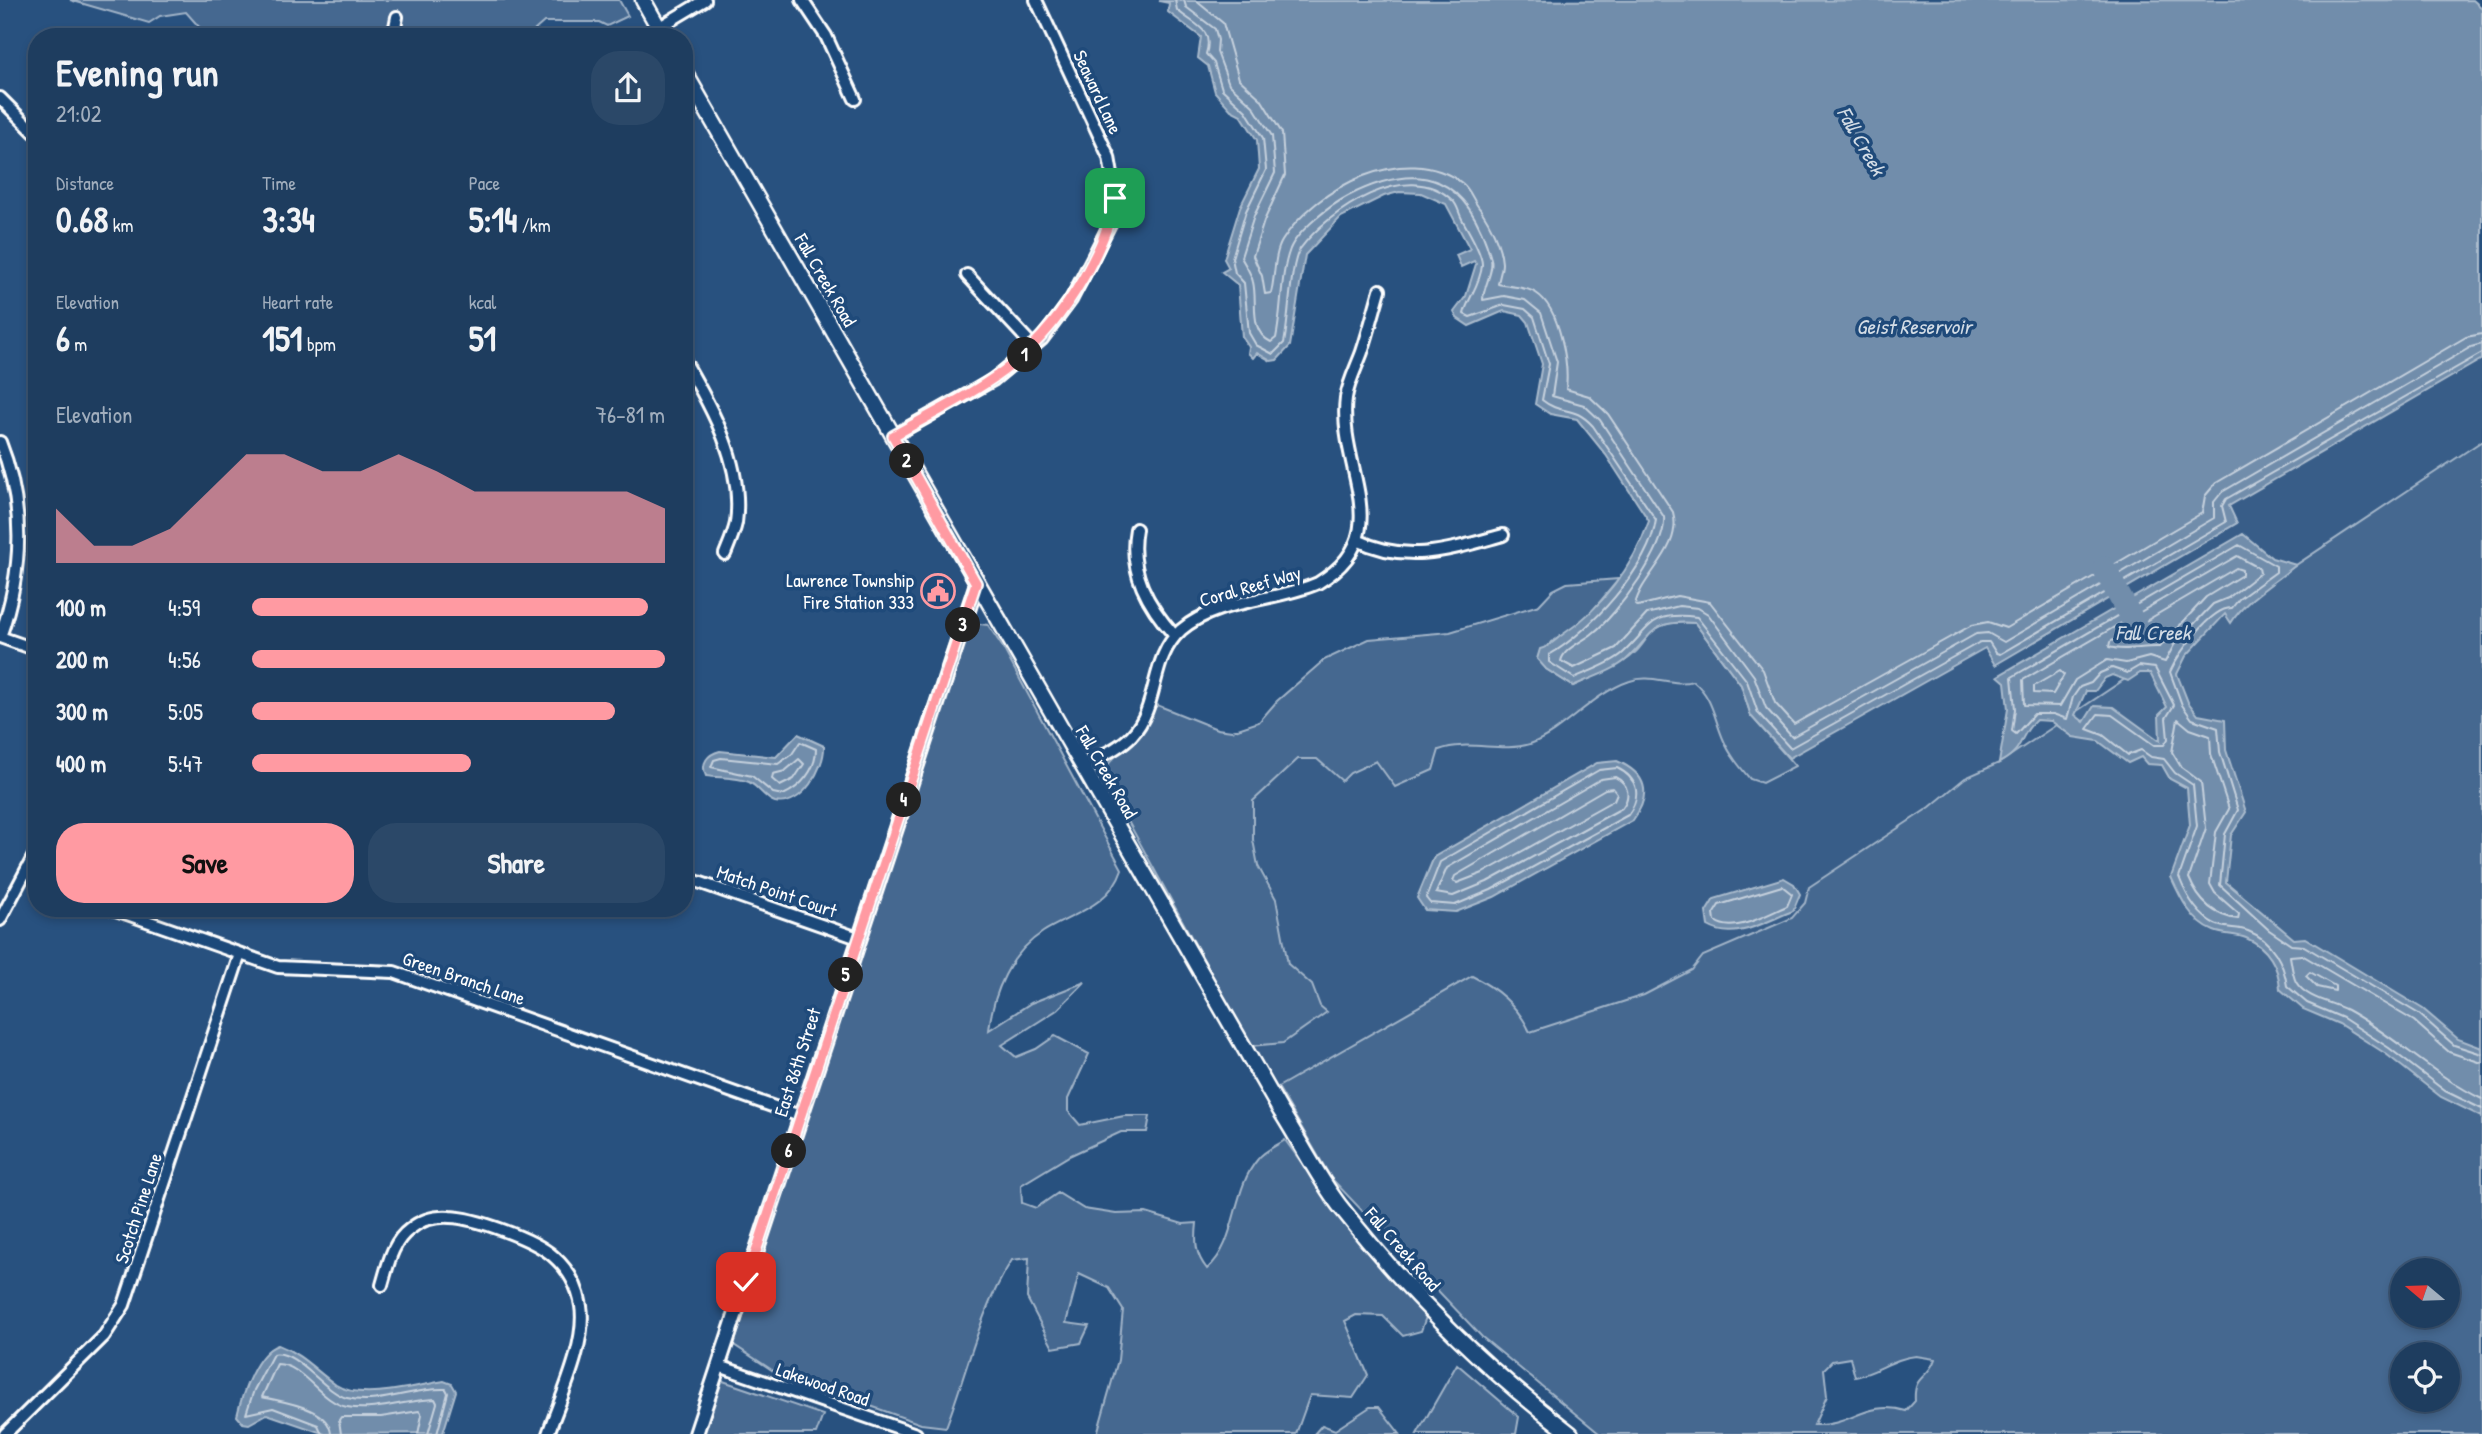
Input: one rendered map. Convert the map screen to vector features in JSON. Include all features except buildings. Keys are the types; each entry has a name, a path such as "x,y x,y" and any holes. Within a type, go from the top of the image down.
{"main road":[{"path":"643,0 660,28"},
{"name":"Fall Creek Road","path":"693,87 1280,1110 1338,1203 1392,1268 1450,1329 1506,1381 1571,1434"}],"street":[{"path":"667,28 705,0"},
{"path":"802,0 826,36 855,99"},
{"name":"Seaward Lane","path":"893,436 993,380 1033,346 1058,320 1106,237 1115,192 1112,169 1105,147 1036,0"},
{"path":"395,28 397,17"},
{"path":"0,98 28,126"},
{"path":"967,275 1033,346"},
{"name":"Coral Reef Way","path":"1082,766 1123,742 1139,726 1149,705 1161,655 1175,636 1194,621 1212,613 1318,583 1345,561 1357,540 1362,516 1362,501 1345,424 1346,396 1380,290"},
{"path":"693,376 727,445 736,495 736,524 725,554"},
{"path":"0,442 14,484 19,528 16,579 0,637 28,647"},
{"path":"1136,529 1135,558 1141,585 1154,610 1175,636"},
{"path":"1357,540 1383,550 1418,555 1503,535"},
{"name":"East 86th Street","path":"696,1434 976,583"},
{"path":"0,920 28,879"},
{"name":"Match Point Court","path":"693,880 858,938"},
{"name":"Green Branch Lane","path":"135,917 289,969 368,968 394,972 800,1116"},
{"name":"Scotch Pine Lane","path":"5,1434 104,1336 124,1305 240,954"},
{"path":"382,1284 393,1251 402,1237 417,1224 436,1217 461,1218 527,1240 551,1254 573,1282 582,1313 579,1343 551,1433"},
{"name":"Lakewood Road","path":"719,1366 916,1434"}],"shaded area":[{"path":"70,0 619,0 628,16 607,26 599,22 544,22 537,28 200,28 186,12 160,16 149,23"},
{"path":"2482,359 2482,441 1999,763 1965,778 1930,807 1809,886 1805,902 1792,918 1703,956 1692,970 1644,995 1530,1032 1472,976 1278,1087 1251,1046 1283,1043 1320,1006 1311,985 1288,964 1281,937 1280,911 1267,877 1258,866 1253,840 1253,801 1298,759 1317,759 1350,773 1376,761 1395,787 1433,770 1439,750 1454,745 1476,746 1579,709 1611,689 1649,676 1683,684 1693,681 1702,688 1714,709 1724,741 1795,767 1789,758 1985,647 1994,665 2237,522 2229,506"},
{"path":"2482,441 2482,1434 1600,1434 1482,1337 1331,1178 1278,1087 1472,976 1506,999 1520,1014 1530,1032 1644,995 1692,970 1703,956 1792,918 1805,903 1809,887 1930,807 1965,778 1999,763","holes":["1916,1356 1935,1359 1916,1386 1915,1401 1906,1411 1880,1408 1838,1422 1814,1425 1827,1396 1824,1369 1832,1361 1850,1358 1855,1377 1892,1362"]},
{"path":"1619,579 1583,622 1552,642 1542,660 1546,669 1573,686 1623,662 1656,628 1677,623 1695,623 1741,685 1751,716 1795,766 1762,783 1750,779 1726,746 1709,701 1700,687 1693,681 1646,678 1616,687 1554,731 1530,744 1508,747 1461,746 1439,750 1433,770 1395,787 1376,761 1350,773 1342,781 1317,759 1298,759 1253,801 1253,840 1258,866 1276,899 1288,964 1312,985 1320,1006 1327,1012 1283,1043 1251,1046 1101,772 1140,730 1157,705 1217,729 1232,731 1259,722 1277,701 1324,660 1369,639 1450,632 1539,605 1553,590 1567,583"},
{"path":"971,623 988,625 1002,646 1122,869 1109,892 1089,908 1043,932 1021,951 1012,962 999,988 989,1030 1031,1003 1085,982 1057,1010 1002,1045 1016,1057 1036,1049 1055,1036 1089,1054 1068,1099 1068,1111 1080,1125 1124,1116 1150,1116 1147,1132 1121,1132 1069,1156 1021,1185 1022,1203 1036,1208 1058,1193 1084,1209 1116,1214 1146,1213 1183,1224 1197,1223 1197,1248 1207,1269 1224,1245 1249,1172 1263,1154 1285,1140 1344,1221 1427,1314 1421,1331 1403,1336 1383,1316 1356,1315 1345,1321 1368,1375 1353,1398 1310,1395 1296,1434 1097,1434 1118,1360 1123,1310 1109,1288 1079,1274 1066,1323 1089,1326 1081,1343 1053,1348 1027,1298 1029,1258 1012,1260 1001,1279 982,1320 946,1427 921,1424 775,1372 734,1345 817,1083"},
{"path":"1457,1364 1519,1417 1516,1434 1417,1434"},
{"path":"720,1380 823,1415 816,1434 703,1434"},
{"path":"1370,1407 1379,1407 1400,1434 1314,1434 1322,1425 1335,1430"}],"water":[{"name":"Geist Reservoir","path":"2473,0 2482,8 2482,359 2229,506 2237,523 1995,665 1985,648 1789,758 1751,716 1741,685 1695,623 1661,626 1622,663 1573,686 1546,669 1537,659 1540,649 1576,625 1614,586 1634,555 1649,521 1606,455 1577,419 1550,414 1535,404 1542,364 1528,322 1522,315 1504,311 1469,326 1457,318 1454,312 1466,296 1476,264 1474,261 1461,267 1456,255 1470,249 1446,204 1421,193 1399,192 1384,196 1341,217 1305,255 1290,346 1277,360 1271,361 1257,353 1253,358 1248,353 1249,347 1242,337 1238,285 1222,272 1229,268 1224,259 1240,207 1259,169 1257,140 1241,115 1231,110 1215,92 1208,66 1198,58 1201,37 1168,12 1169,3 1159,1"},
{"name":"Fall Creek","path":"2243,534 2272,558 2296,565 2252,599 2231,623 2225,614 2186,656 2177,674 2188,702 2198,715 2225,720 2226,750 2246,812 2231,835 2226,882 2294,939 2305,938 2423,1009 2458,1039 2482,1048 2482,1117 2441,1097 2386,1054 2339,1024 2303,1009 2280,989 2275,966 2266,952 2246,938 2214,931 2193,916 2171,877 2190,825 2187,788 2170,779 2162,765 2147,764 2141,757 2128,763 2098,741 2073,737 2051,721 2036,720 2018,748 1999,763 2008,709 2005,682 1998,676","holes":["2140,673 2150,673 2167,707 2159,715 2160,741 2113,707 2094,706 2084,722 2075,715 2086,691 2095,691 2105,678 2112,675 2128,681"]},
{"path":"798,734 824,746 816,775 794,799 775,802 749,782 706,776 705,763 716,752 776,757"},
{"path":"1617,761 1635,772 1643,786 1643,802 1633,820 1494,897 1456,912 1425,910 1417,898 1434,857 1597,763"},
{"path":"1784,878 1794,884 1800,894 1793,911 1740,931 1729,932 1708,926 1706,912 1714,899"},
{"path":"278,1345 294,1353 346,1390 373,1392 444,1381 452,1384 456,1391 443,1433 325,1434 267,1414 249,1424 243,1423 237,1416 251,1375 263,1356"}],"waterway":[{"name":"Fall Creek","path":"2104,568 2138,630"}],"place":[{"name":"Lawrence Township Fire Station 333","path":"938,591"}],"route":[{"path":"746,1282 976,583 893,436 993,380 1021,360 1042,339 1071,300 1106,237 1115,198"}]}
